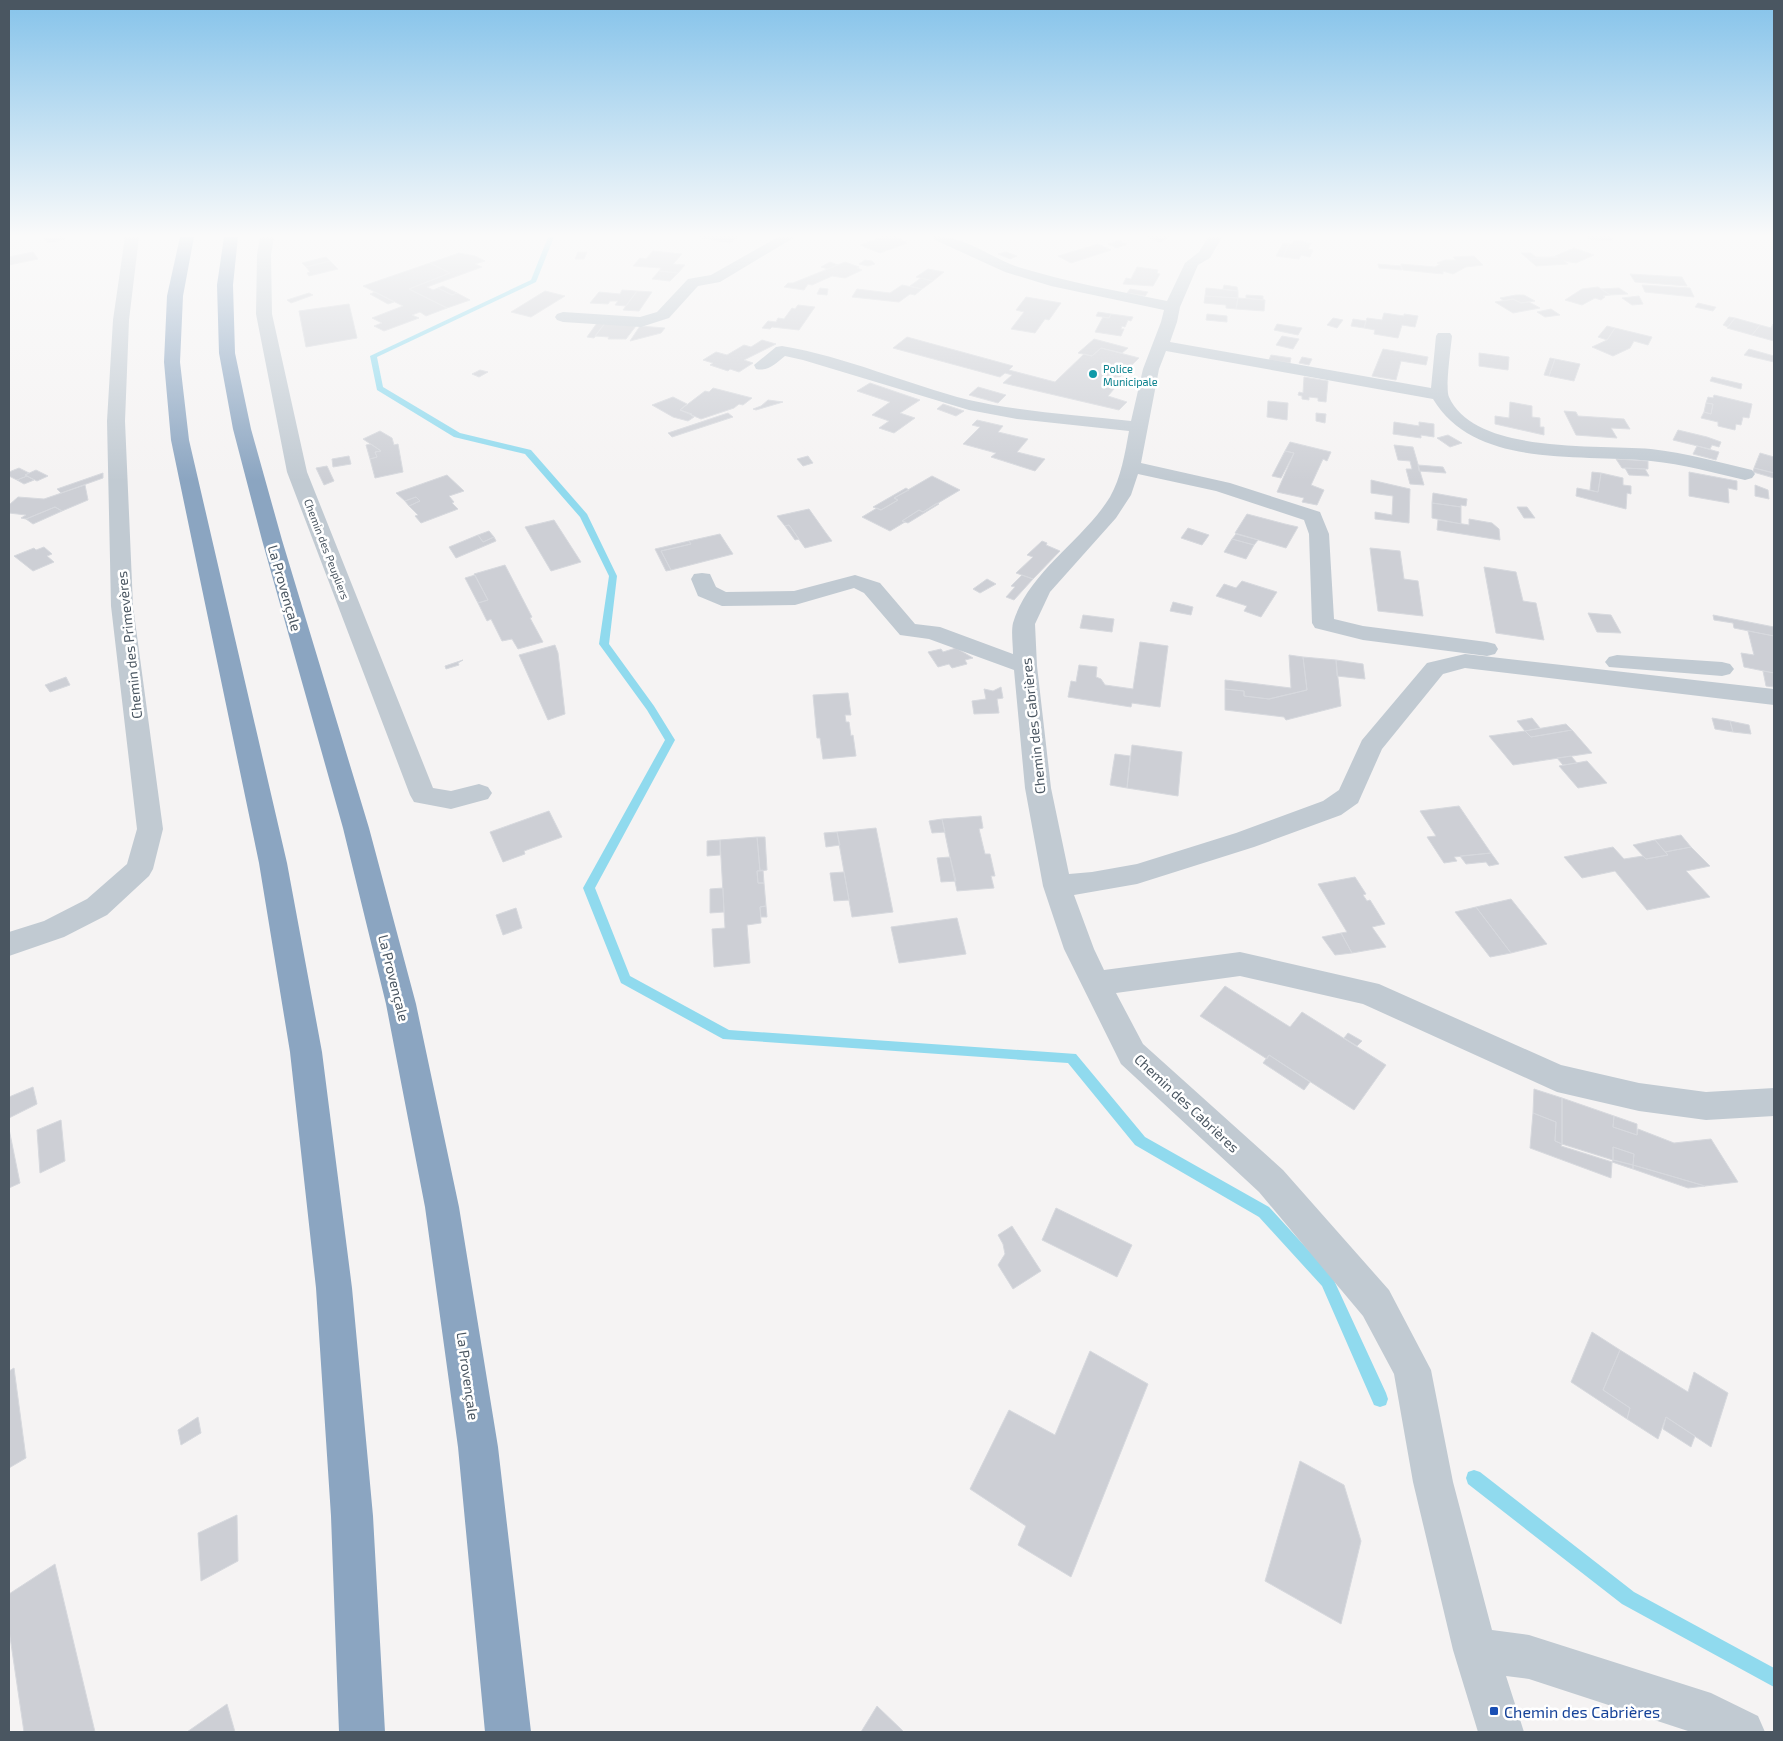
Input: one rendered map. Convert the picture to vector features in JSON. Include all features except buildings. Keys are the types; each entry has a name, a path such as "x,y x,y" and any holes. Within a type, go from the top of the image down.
{"highway":[{"path":"174,318 172,362 180,440 273,863 306,1052 334,1288 352,1516 362,1732"},
{"name":"La Provençale","path":"226,318 227,352 242,430 356,828 401,1004 442,1207 478,1448 508,1732"}],"street":[{"name":"Chemin des Primevères","path":"9,944 54,929 97,907 139,869 150,829 122,606 116,422 121,318"},
{"name":"Chemin des Peupliers","path":"265,318 297,472 423,795 451,800 479,793"},
{"path":"582,318 641,322 653,318"},
{"name":"Chemin des Cabrières","path":"1170,318 1147,384 1131,467 1121,495 1106,518 1040,590 1024,624 1025,666 1038,788 1057,886 1079,949 1132,1054 1271,1181 1376,1303 1412,1370 1433,1482 1475,1650 1501,1732"},
{"path":"1438,395 1444,336"},
{"path":"1159,345 1438,395 1454,416 1472,429 1488,437 1530,448 1652,456 1745,474"},
{"path":"762,365 782,351 793,352 853,368 946,399 984,408 1138,427"},
{"path":"1131,467 1171,472 1313,516 1319,534 1323,623 1363,633 1525,654 1722,669"},
{"path":"702,579 706,591 722,599 754,600 795,598 855,581 872,588 908,630 932,632 1025,666"},
{"path":"1057,886 1092,883 1137,874 1245,840 1332,808 1349,796 1371,746 1435,668 1465,661 1774,697"},
{"path":"1096,983 1240,964 1368,993 1557,1078 1639,1097 1706,1106 1774,1102"},
{"path":"1475,1650 1529,1657 1711,1716 1742,1732"}],"waterway":[{"path":"454,318 373,356 380,388 457,435 528,452 584,516 613,576 604,644 651,708 670,740 589,888 625,979 727,1035 1071,1058 1140,1141 1264,1212 1327,1281 1380,1399"},
{"path":"1474,1478 1628,1598 1774,1678"}],"place":[{"name":"Police Municipale","path":"1093,374"},
{"name":"Chemin des Cabrières","path":"1494,1711"}]}
